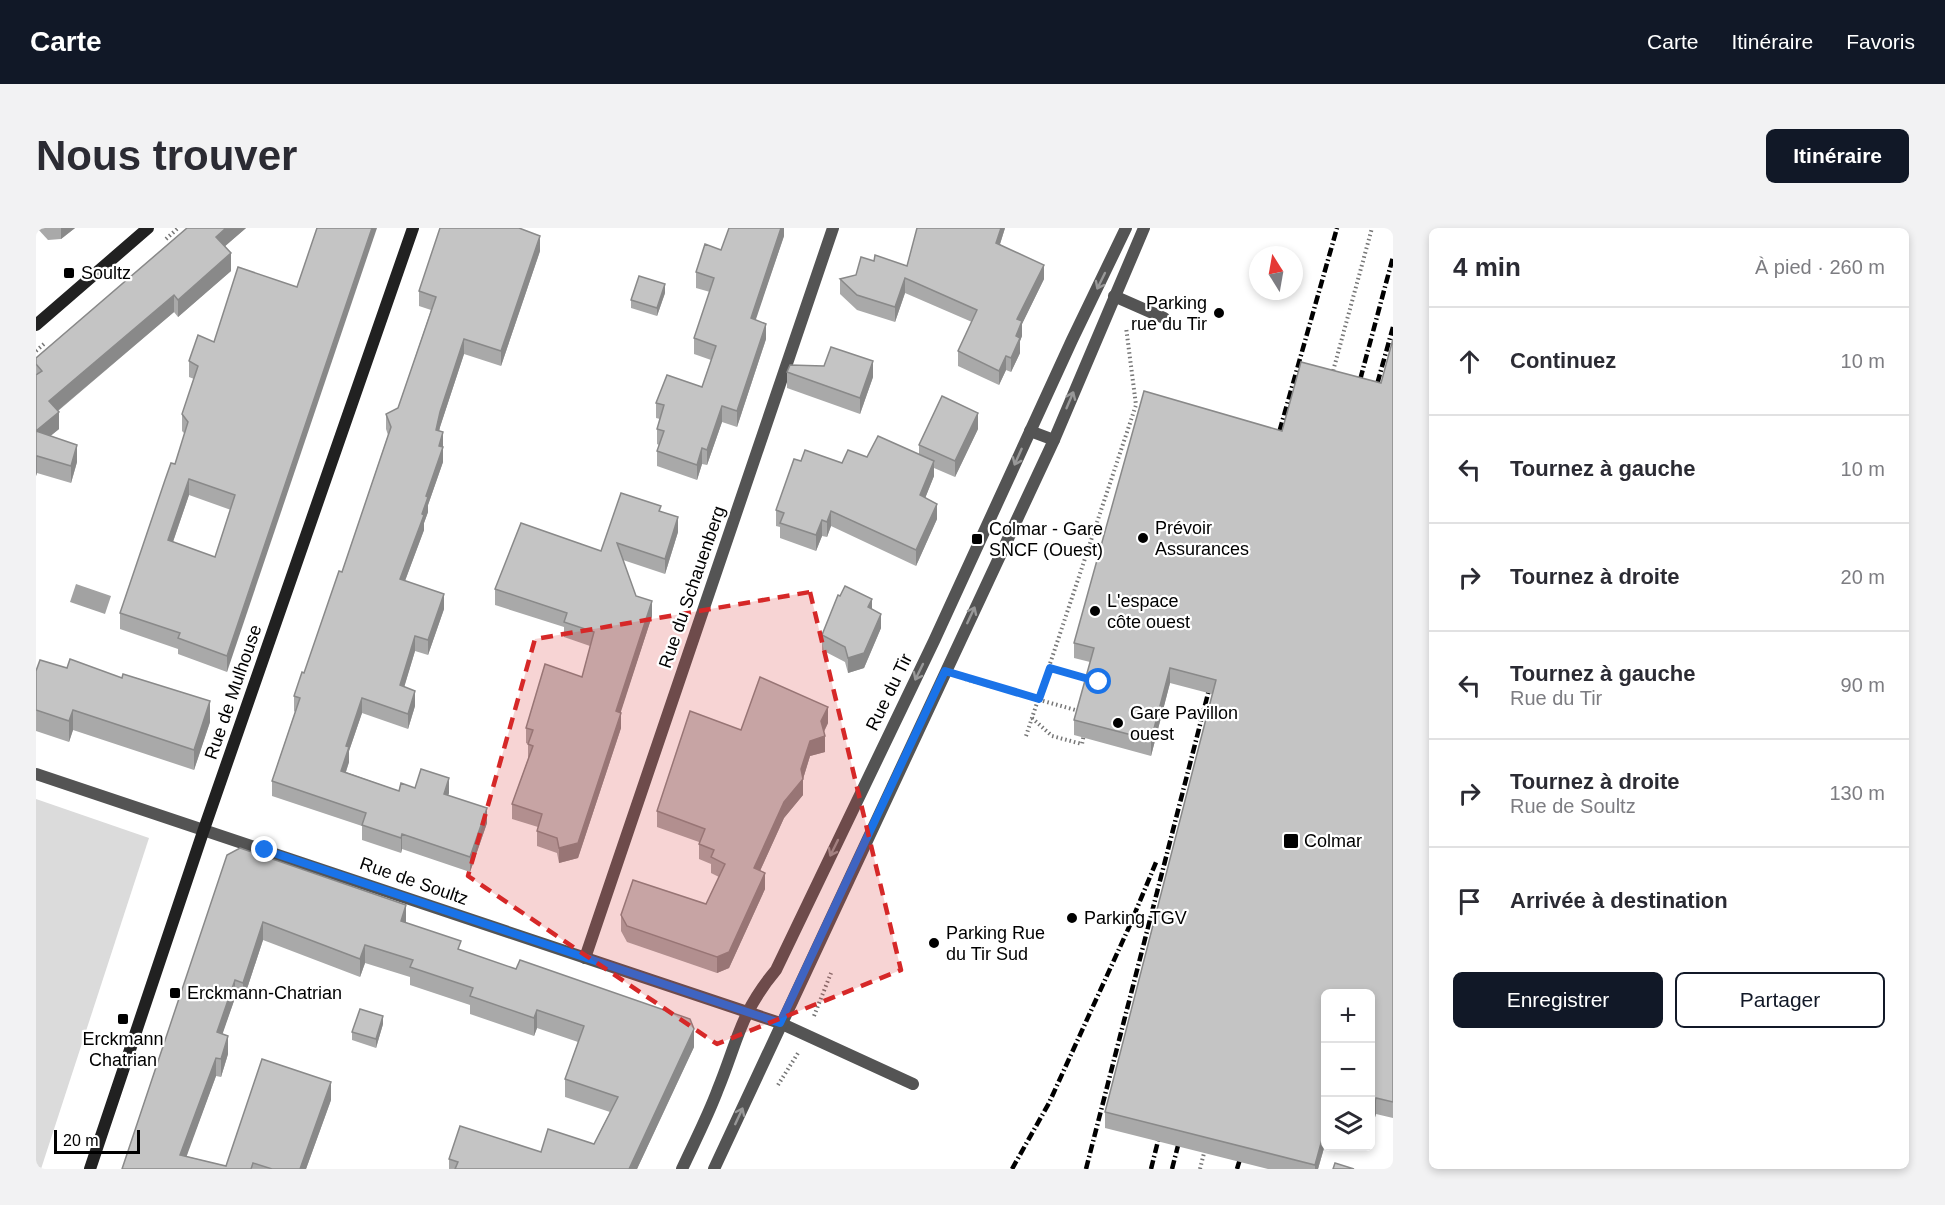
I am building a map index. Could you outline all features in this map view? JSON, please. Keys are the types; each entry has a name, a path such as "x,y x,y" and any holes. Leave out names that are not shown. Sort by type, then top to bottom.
{"street":[{"path":"36,326 148,228"},
{"name":"Rue de Mulhouse","path":"90,1169 204,829 414,228"},
{"name":"Rue du Schauenberg","path":"585,958 833,228"},
{"name":"Rue du Tir","path":"682,1169 718,1091 746,1012 776,970 934,641 1126,228"},
{"path":"714,1169 780,1023 1054,440 1144,228"},
{"path":"1114,296 1164,318"},
{"path":"1030,431 1054,440"},
{"name":"Rue du Tir","path":"934,641 954,651"},
{"name":"Rue de Soultz","path":"36,774 780,1023 913,1083"}],"path":[{"path":"1329,385 1372,228"},
{"path":"1026,736 1136,405"},
{"path":"1050,668 1099,682"},
{"path":"945,671 1090,713"},
{"path":"1032,718 1052,736 1083,744 1086,730"},
{"path":"1200,1169 1206,1145"}],"highlighted area":[{"path":"810,592 901,970 717,1044 468,876 535,639"}],"shaded area":[{"path":"76,584 111,596 105,614 70,602"},
{"path":"36,799 149,838 41,1169 36,1169"}],"building":[{"path":"187,228 226,228 216,237 231,253 178,300 174,295 49,401 59,412 36,431 36,375 42,371 36,364 36,358"},
{"path":"317,228 372,228 227,656 178,638 180,633 120,613 171,463 175,464 188,422 182,414 198,366 189,361 198,335 214,342 238,267 297,287","holes":["189,479 235,495 215,557 168,540"]},
{"path":"440,228 519,228 540,236 501,351 464,339 440,412 436,430 443,432 439,446 443,447 426,496 428,497 422,514 424,515 400,579 444,594 428,640 415,636 400,685 415,691 408,714 362,698 346,746 349,747 341,771 399,791 401,783 415,788 421,769 449,778 444,794 487,808 470,857 402,834 401,838 362,825 366,813 272,781 300,698 294,696 302,672 304,673 339,571 342,572 391,427 386,414 398,408 436,297 419,291"},
{"path":"729,228 781,228 751,318 766,324 737,411 722,406 707,450 702,448 697,465 657,451 664,431 657,429 664,405 656,403 667,375 702,387 716,346 694,338 714,278 696,272 705,244 721,250"},
{"path":"917,228 1001,228 996,243 1044,265 1017,319 1022,321 1016,336 1020,338 1011,358 1006,356 999,371 958,351 977,310 905,278 895,307 857,295 840,279 856,275 861,257 874,261 875,255 907,266"},
{"path":"639,276 665,284 657,308 631,300"},
{"path":"1393,339 1393,1102 1376,1098 1375,1101 1375,989 1321,989 1321,1143 1315,1165 1105,1112 1216,680 1170,668 1151,740 1074,720 1094,648 1074,643 1144,391 1282,431 1301,362 1381,383"},
{"path":"831,347 873,361 860,398 787,372 790,365 824,366"},
{"path":"942,396 978,413 955,461 919,445"},
{"path":"36,431 77,445 71,466 37,456 36,458"},
{"path":"878,436 934,461 920,495 937,504 916,550 831,511 827,522 822,520 816,535 780,523 784,513 776,510 794,459 801,461 805,450 842,463 848,450 867,457"},
{"path":"621,493 661,506 659,511 678,517 665,559 617,543 636,596 652,601 616,711 621,713 578,843 559,848 557,838 537,831 542,814 512,804 533,746 528,744 533,730 526,728 545,664 582,677 594,632 564,622 567,613 495,589 521,523 601,551"},
{"path":"845,586 872,599 868,607 881,614 864,653 848,658 845,647 822,635 838,595 840,596"},
{"path":"70,659 122,678 123,674 210,701 194,750 73,710 69,721 36,710 36,671 40,660 67,668"},
{"path":"760,677 828,707 821,721 825,736 810,741 801,769 803,779 784,802 754,868 765,873 729,952 717,957 627,926 621,915 633,880 706,904 725,864 711,857 714,850 699,844 705,829 657,811 690,711 741,730"},
{"path":"240,848 406,905 401,921 461,941 458,949 516,969 520,960 690,1019 694,1029 629,1169 455,1169 458,1162 449,1159 460,1126 541,1152 548,1129 594,1144 618,1097 565,1079 584,1026 537,1010 534,1018 470,996 473,988 410,967 413,960 365,945 360,959 263,922 243,983 235,980 217,1032 228,1036 221,1059 216,1058 180,1155 226,1166 262,1059 331,1082 300,1169 272,1169 253,1163 251,1169 122,1169 227,855"},
{"path":"360,1009 383,1016 376,1039 352,1032"},
{"path":"1335,1163 1354,1169 1333,1169"}],"railway":[{"path":"1275,447 1337,228"},
{"path":"1356,395 1393,257"},
{"path":"1373,399 1393,327"},
{"path":"1086,1169 1212,678"},
{"path":"1012,1169 1049,1103 1157,860"},
{"path":"1151,1169 1162,1125"},
{"path":"1172,1169 1182,1130"},
{"path":"1237,1169 1244,1146"}],"place":[{"name":"Soultz","path":"69,273"},
{"name":"Parking rue du Tir","path":"1219,313"},
{"name":"Prévoir Assurances","path":"1143,538"},
{"name":"Colmar - Gare SNCF (Ouest)","path":"977,539"},
{"name":"L'espace côte ouest","path":"1095,611"},
{"name":"Gare Pavillon ouest","path":"1118,723"},
{"name":"Colmar","path":"1291,841"},
{"name":"Parking TGV","path":"1072,918"},
{"name":"Parking Rue du Tir Sud","path":"934,943"},
{"name":"Erckmann-Chatrian","path":"175,993"},
{"name":"Erckmann Chatrian","path":"123,1019"}],"route":[{"path":"265,850 780,1023 945,671 968,680 1039,699 1050,668 1099,682"}]}
